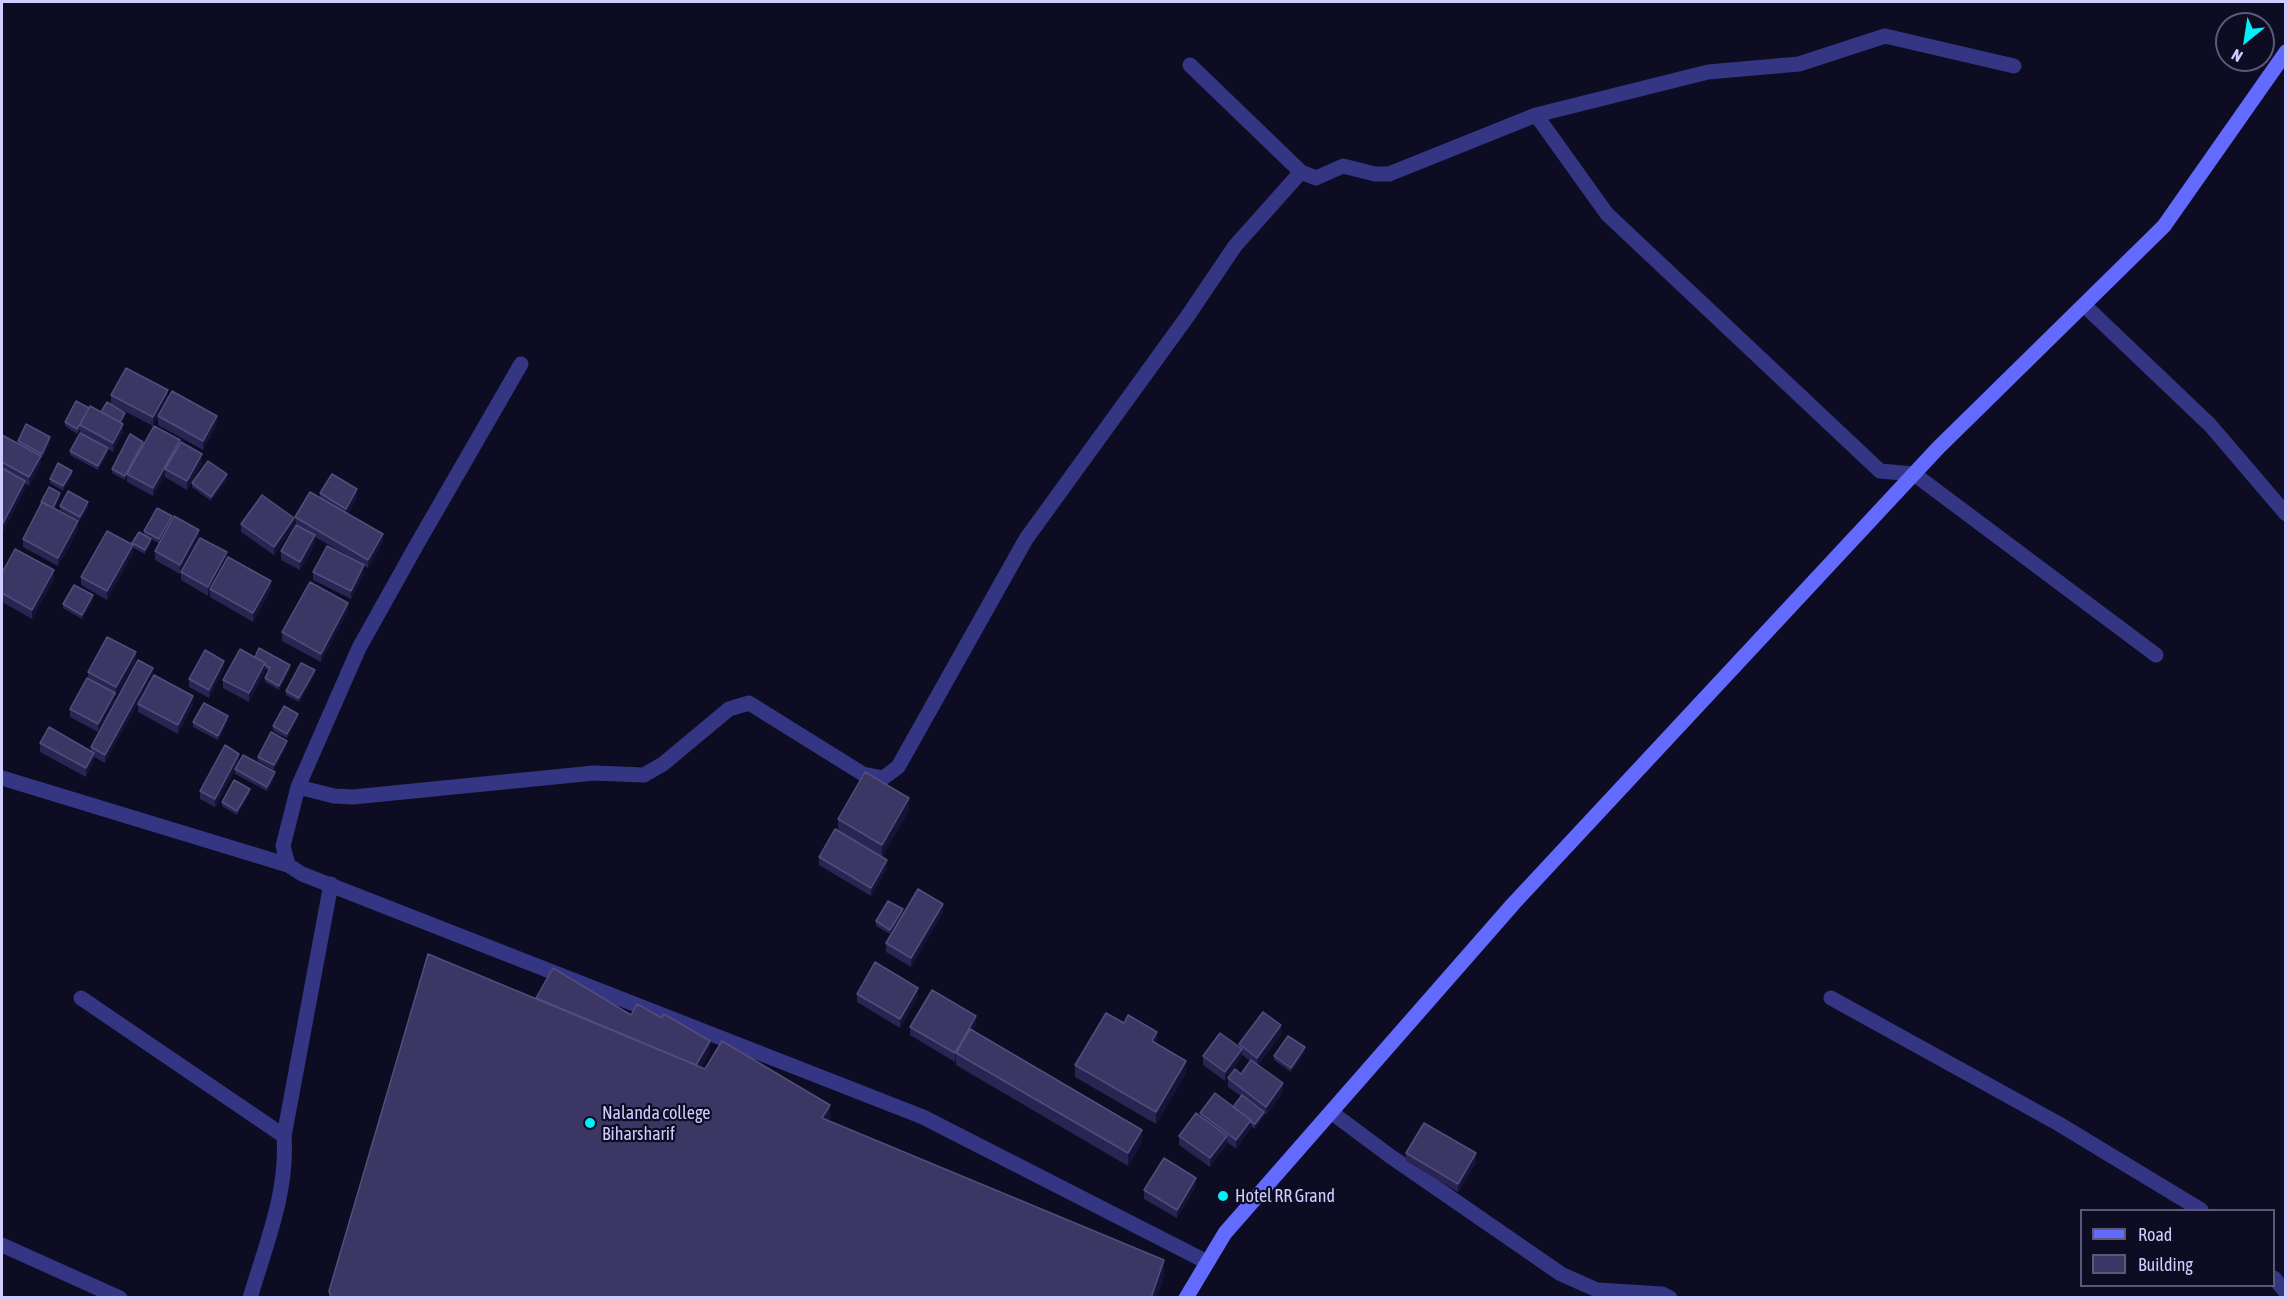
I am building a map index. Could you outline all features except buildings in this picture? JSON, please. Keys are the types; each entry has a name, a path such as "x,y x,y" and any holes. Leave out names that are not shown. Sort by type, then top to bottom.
{"main road":[{"path":"1186,1298 1225,1233 1514,903 1938,448 2164,226 2286,52"}],"street":[{"path":"1190,65 1301,172 1316,178 1343,166 1375,174 1389,174 1536,115 1708,72 1799,64 1885,36 2014,66"},
{"path":"1536,115 1607,214 1880,471 1914,474 2156,655"},
{"path":"298,787 334,796 353,797 594,773 644,775 663,764 729,709 748,703 863,774 884,778 898,767 1026,539 1187,317 1235,246 1301,172"},
{"path":"2084,305 2210,425 2286,514"},
{"path":"288,865 283,846 298,787 359,648 521,364"},
{"path":"2,778 288,865 302,874 923,1117 1207,1262"},
{"path":"250,1298 282,1190 285,1160 284,1136 331,884"},
{"path":"81,998 284,1136"},
{"path":"1831,998 2059,1124 2200,1209"},
{"path":"1331,1112 1390,1156 1561,1274 1597,1290 1662,1294 1670,1298"},
{"path":"2,1245 120,1298"},
{"path":"2275,1279 2286,1292"}],"place":[{"name":"Nalanda college Biharsharif","path":"590,1123"},
{"name":"Hotel RR Grand","path":"1223,1196"}]}
